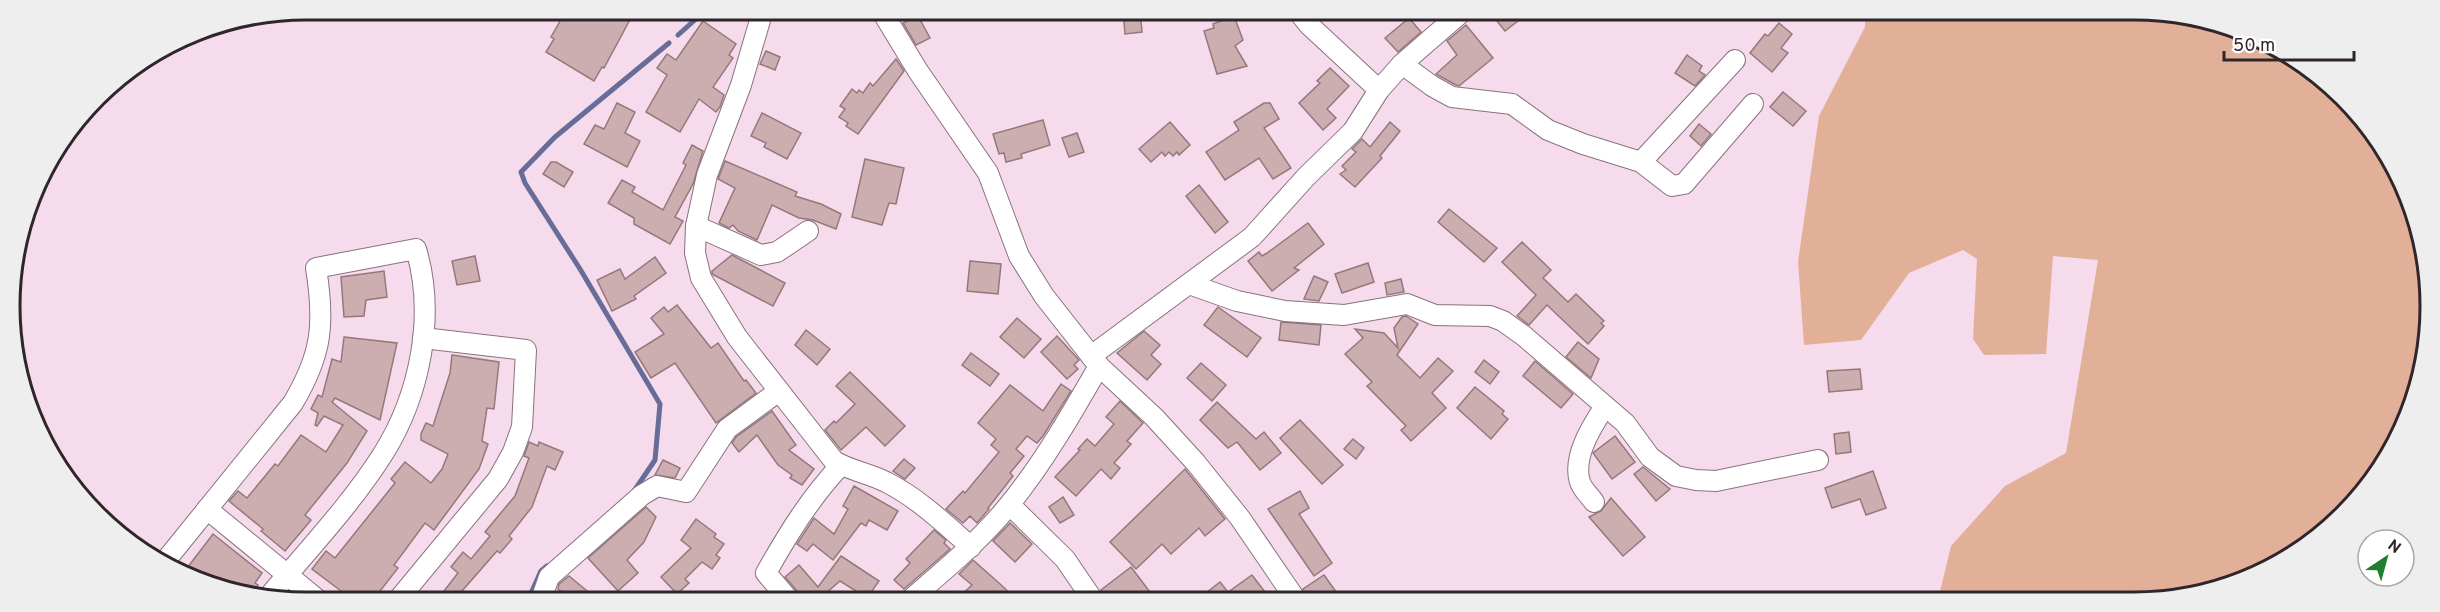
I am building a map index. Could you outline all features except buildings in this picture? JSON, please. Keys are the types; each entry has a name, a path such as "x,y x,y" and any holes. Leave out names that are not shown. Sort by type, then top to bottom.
{"street":[{"path":"760,20 741,85 707,175 696,226 695,253 701,278 737,337 834,461 886,482 930,510 971,547"},
{"path":"887,20 918,71 988,173 1019,256 1044,296 1095,361 1154,417 1196,463 1240,518 1291,592"},
{"path":"1305,20 1379,90"},
{"path":"919,592 971,547 1010,504 1068,419 1095,361 1188,284 1252,237 1306,177 1353,131 1379,90 1402,64 1453,20"},
{"path":"1641,162 1735,60"},
{"path":"1402,64 1432,86 1452,97 1512,104 1548,130 1582,144 1641,162 1672,186 1684,184 1754,104"},
{"path":"696,226 761,255 777,252 808,231"},
{"path":"168,557 293,403 309,375 318,347 321,320 321,296 316,268 416,249 424,282 423,338 409,399 383,453 364,481 274,591"},
{"path":"1188,284 1237,301 1285,310 1344,315 1407,304 1435,315 1490,316 1503,321 1524,336 1625,423 1650,458 1676,476 1716,481 1818,460"},
{"path":"405,592 498,479 513,452 522,427 526,350 423,338"},
{"path":"544,592 549,577 642,495 657,486 686,492 727,429 779,391"},
{"path":"1594,502 1580,483 1579,463 1592,425 1605,406"},
{"path":"782,592 766,573 792,526 821,486 841,465"},
{"path":"1010,504 1065,559 1088,592"},
{"path":"207,509 308,592"}],"shaded area":[{"path":"1865,20 2153,20 2190,25 2244,41 2261,49 2293,68 2337,103 2372,147 2399,196 2415,250 2420,287 2420,325 2411,380 2399,416 2372,465 2337,509 2293,544 2261,563 2244,571 2190,587 2153,592 1940,592 1951,546 2005,486 2066,453 2098,260 2053,256 2046,354 1984,355 1973,339 1977,259 1963,250 1909,273 1861,340 1804,345 1798,262 1819,116 1865,27"}],"waterway":[{"path":"678,35 695,20"},
{"path":"634,491 655,460 660,404 580,269 525,183 521,172 555,137 669,43"},
{"path":"532,592 541,571 547,566"}]}
